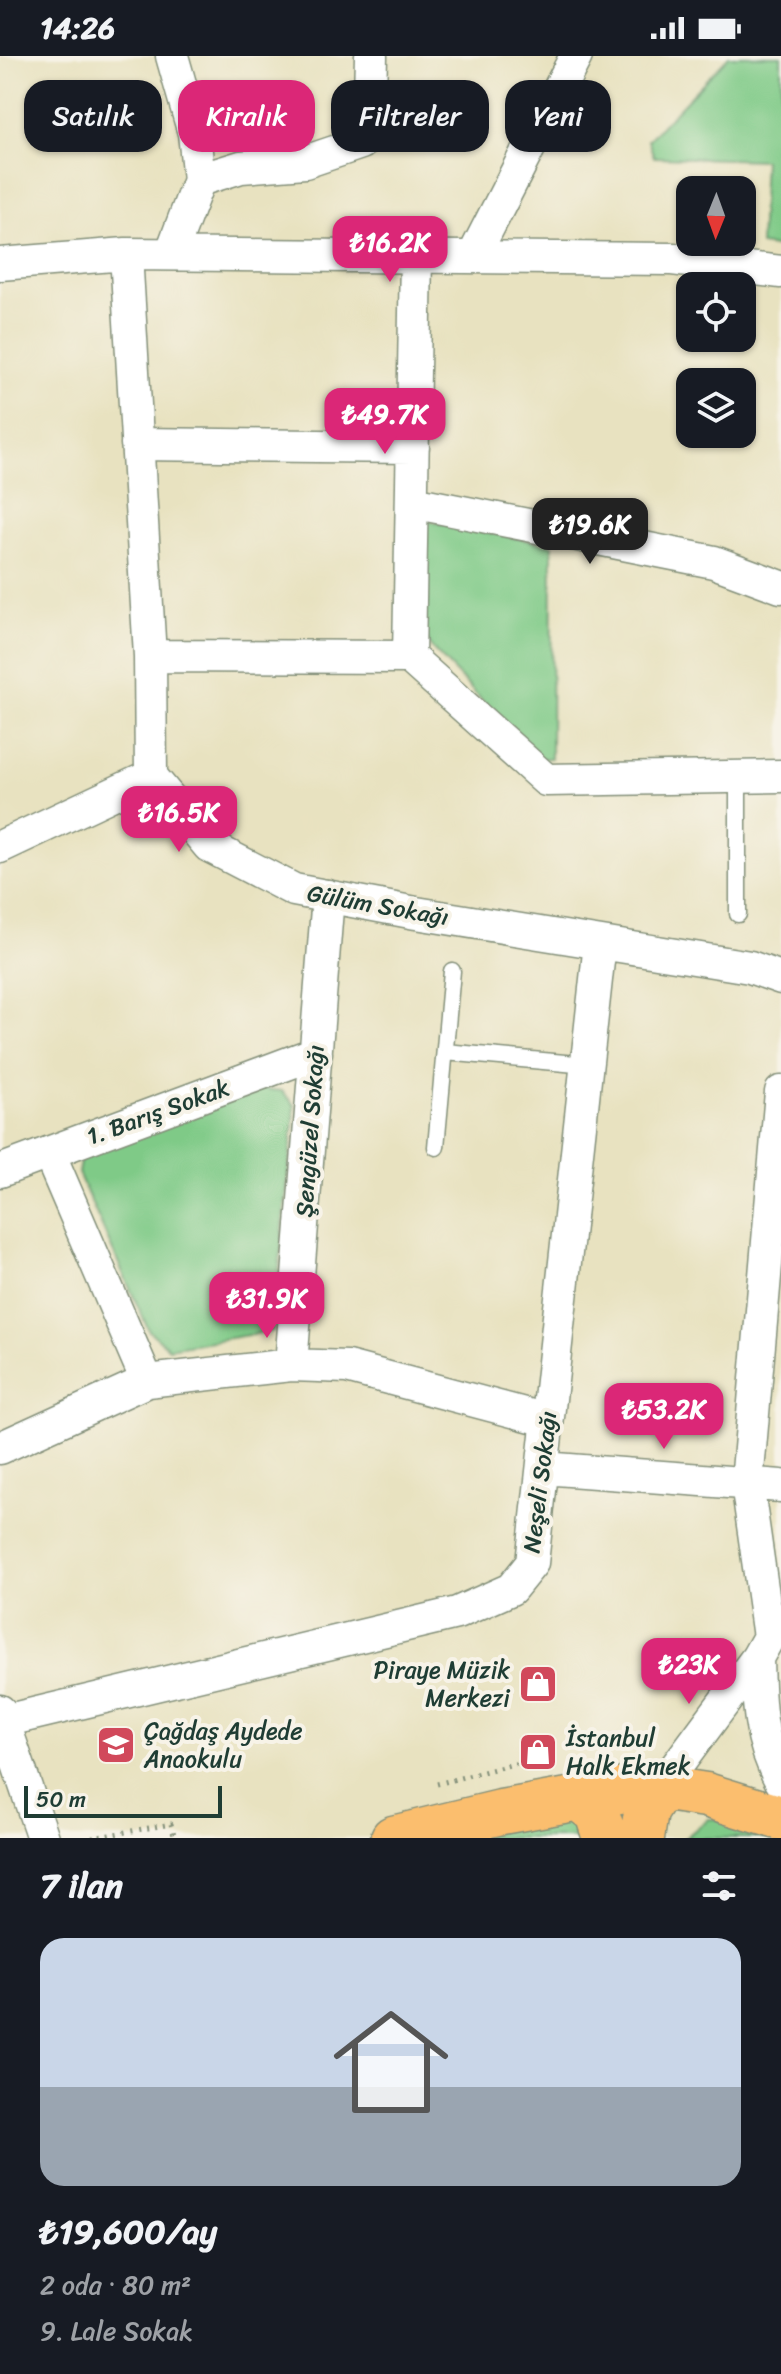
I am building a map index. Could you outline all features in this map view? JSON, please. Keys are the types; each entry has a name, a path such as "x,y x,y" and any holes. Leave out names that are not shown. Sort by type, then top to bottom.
{"main road":[{"path":"642,1838 646,1812 662,1786"},
{"path":"393,1838 577,1797 662,1786 706,1795 781,1818"},
{"path":"577,1797 597,1813 605,1838"}],"street":[{"path":"171,254 199,180 194,133 172,56"},
{"path":"199,180 241,167 305,162 361,143 370,95 371,56"},
{"path":"473,257 576,56"},
{"path":"0,264 126,254 416,256 672,259 781,272"},
{"path":"0,847 151,776 150,656 126,254"},
{"path":"409,657 416,256"},
{"path":"137,444 413,447"},
{"path":"412,502 714,562 781,587"},
{"path":"150,656 409,657 546,780 781,776"},
{"name":"Gülüm Sokağı","path":"151,776 209,846 294,890 750,967 781,978"},
{"name":"Şengüzel Sokağı","path":"291,1365 328,896"},
{"name":"Neşeli Sokağı","path":"2,1716 457,1613 511,1589 532,1563 600,943"},
{"name":"1. Barış Sokak","path":"0,1171 316,1053"},
{"path":"781,1092 747,1483 769,1637 758,1702 764,1745 781,1781"},
{"path":"49,1153 147,1381"},
{"path":"0,1448 147,1381 291,1365 347,1367 547,1420"},
{"path":"543,1468 781,1486"},
{"path":"662,1786 769,1637"},
{"path":"2,1716 43,1838"}],"lane":[{"path":"738,777 738,914"},
{"path":"436,1147 452,971"},
{"path":"445,1052 587,1065"}],"path":[{"path":"437,1784 529,1760"},
{"path":"92,1838 171,1824 175,1838"}],"green space":[{"path":"729,56 781,56 781,248 760,245 764,160 654,157 648,140"},
{"path":"423,520 552,545 551,758 538,759 430,646 420,620"},
{"path":"255,1088 282,1091 295,1105 273,1331 169,1348 149,1331 78,1173 81,1156"},
{"path":"576,1816 587,1838 465,1838"},
{"path":"708,1819 721,1819 777,1838 685,1838"}],"place":[{"name":"Piraye Müzik Merkezi","path":"538,1684"},
{"name":"Çağdaş Aydede Anaokulu","path":"116,1745"},
{"name":"İstanbul Halk Ekmek","path":"538,1752"}]}
